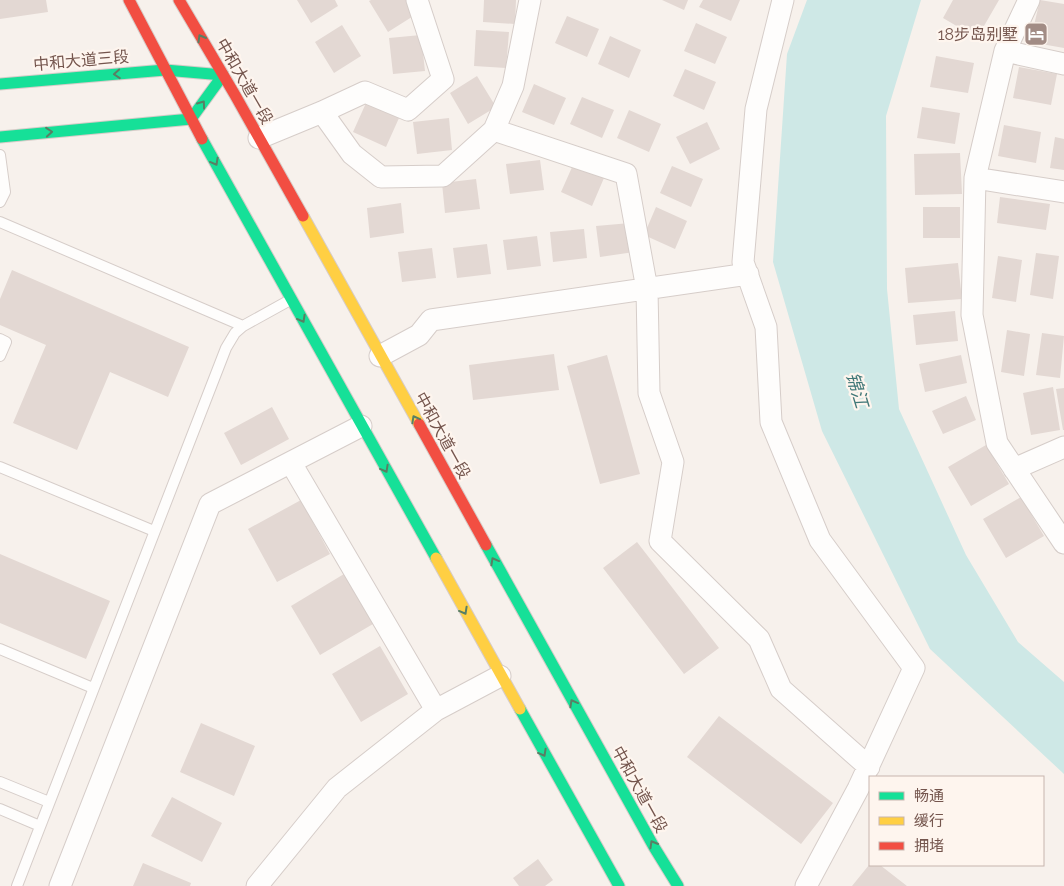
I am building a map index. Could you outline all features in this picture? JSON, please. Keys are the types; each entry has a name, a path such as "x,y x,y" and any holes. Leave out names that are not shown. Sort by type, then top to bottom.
{"main road":[{"path":"129,0 191,120 619,886"},
{"name":"中和大道一段","path":"179,0 259,138 654,847 678,886"},
{"name":"中和大道三段","path":"0,84 165,70 223,75"},
{"path":"0,137 191,120 223,75"}],"street":[{"path":"259,138 365,92 408,110 443,79 417,0"},
{"path":"322,112 352,154 382,176 443,176 494,130 513,86 530,0"},
{"path":"783,0 756,109 743,262 766,327 770,422 820,540 914,668 869,766 806,886"},
{"path":"1029,0 1005,51 975,178 972,315 997,442 1064,543"},
{"path":"1005,51 1064,64"},
{"path":"494,130 626,174 647,289 648,393 673,462 660,541 759,639 781,689 869,766"},
{"path":"975,178 1064,192"},
{"path":"380,356 419,335 431,320 748,274"},
{"path":"60,886 210,504 362,426"},
{"path":"1014,469 1064,447"},
{"path":"291,463 436,710"},
{"path":"258,886 337,788 436,710 500,676"}],"lane":[{"path":"0,155 5,192 0,202"},
{"path":"0,222 243,326"},
{"path":"17,886 226,348 235,333 243,326 291,299"},
{"path":"0,339 6,342 0,356"},
{"path":"0,468 154,531"},
{"path":"0,649 93,688"},
{"path":"0,782 49,802"},
{"path":"0,809 40,826"}],"water":[{"name":"锦江","path":"807,0 921,0 886,116 887,289 899,409 966,555 1018,642 1064,682 1064,774 930,649 822,431 773,262 787,54"}],"building":[{"path":"0,0 46,0 48,12 0,19"},
{"path":"297,0 335,0 338,6 311,23"},
{"path":"406,0 415,15 388,32 369,1"},
{"path":"484,0 516,0 515,24 483,22"},
{"path":"662,0 688,0 684,10"},
{"path":"703,0 740,0 731,21 699,7"},
{"path":"953,0 999,0 977,38 943,18"},
{"path":"1040,0 1064,4 1064,48 1030,42"},
{"path":"567,16 599,29 587,57 555,43"},
{"path":"696,23 727,37 715,64 684,51"},
{"path":"342,25 361,56 334,73 315,42"},
{"path":"476,30 509,32 506,68 474,66"},
{"path":"421,35 425,71 393,74 389,38"},
{"path":"610,36 641,50 629,78 598,64"},
{"path":"936,56 974,63 968,93 930,87"},
{"path":"1019,67 1057,74 1051,105 1013,98"},
{"path":"685,69 716,82 704,110 673,96"},
{"path":"477,76 496,107 468,124 450,93"},
{"path":"534,84 566,98 554,125 522,112"},
{"path":"582,97 614,110 602,138 570,124"},
{"path":"366,103 399,118 386,147 353,132"},
{"path":"922,107 960,113 955,144 917,138"},
{"path":"629,110 661,124 649,152 617,138"},
{"path":"449,118 452,150 417,154 413,122"},
{"path":"707,122 720,149 690,164 676,137"},
{"path":"1004,125 1041,132 1036,163 998,156"},
{"path":"1055,137 1064,139 1064,170 1050,168"},
{"path":"960,153 962,194 915,195 914,154"},
{"path":"540,160 544,190 510,194 506,164"},
{"path":"573,165 604,178 592,206 561,192"},
{"path":"672,166 703,179 691,207 660,193"},
{"path":"476,179 480,209 445,213 442,183"},
{"path":"1000,197 1050,204 1046,230 997,223"},
{"path":"401,203 404,233 370,238 367,208"},
{"path":"656,207 687,221 675,249 644,235"},
{"path":"923,207 960,207 960,238 923,238"},
{"path":"630,223 634,252 600,257 596,226"},
{"path":"584,229 587,258 553,262 550,232"},
{"path":"537,236 541,266 507,270 503,240"},
{"path":"487,244 491,274 457,278 453,248"},
{"path":"432,248 436,278 402,282 398,252"},
{"path":"1036,253 1059,256 1053,299 1030,295"},
{"path":"998,256 1022,260 1016,302 992,298"},
{"path":"958,263 962,299 908,303 905,268"},
{"path":"12,270 189,347 168,397 110,372 77,450 13,423 46,345 0,325 0,299"},
{"path":"955,311 958,341 916,345 913,315"},
{"path":"1007,330 1030,334 1024,376 1001,372"},
{"path":"1042,333 1064,336 1060,378 1036,375"},
{"path":"554,354 559,390 473,400 469,365"},
{"path":"607,355 640,474 600,484 567,366"},
{"path":"961,355 967,383 925,392 919,364"},
{"path":"1053,387 1060,430 1031,435 1023,393"},
{"path":"1064,388 1064,430 1063,430 1056,389"},
{"path":"966,396 976,420 943,434 932,411"},
{"path":"272,407 289,439 241,465 224,433"},
{"path":"986,445 1009,484 971,506 948,467"},
{"path":"1021,497 1044,536 1006,558 983,519"},
{"path":"301,500 330,554 277,582 248,529"},
{"path":"637,542 719,648 684,674 603,568"},
{"path":"0,554 110,601 86,659 0,623"},
{"path":"344,574 373,624 320,655 291,606"},
{"path":"380,646 408,694 361,722 332,674"},
{"path":"719,716 833,803 801,844 687,757"},
{"path":"201,723 255,746 234,796 180,772"},
{"path":"172,797 222,823 202,862 151,836"},
{"path":"538,859 553,880 545,886 519,886 513,878"},
{"path":"143,863 191,883 190,886 133,886"},
{"path":"869,865 881,866 907,886 852,886"}],"traffic: fast":[{"path":"0,84 165,70 223,75"},
{"path":"0,137 191,119 223,75"},
{"path":"202,139 436,558"},
{"path":"486,545 654,847 678,886"},
{"path":"520,709 619,886"}],"traffic: slow":[{"path":"303,216 419,424"},
{"path":"436,558 520,709"}],"traffic: jam":[{"path":"129,0 202,139"},
{"path":"179,0 303,216"},
{"path":"419,424 486,545"}],"place":[{"name":"18步岛别墅","path":"1036,34"}]}
